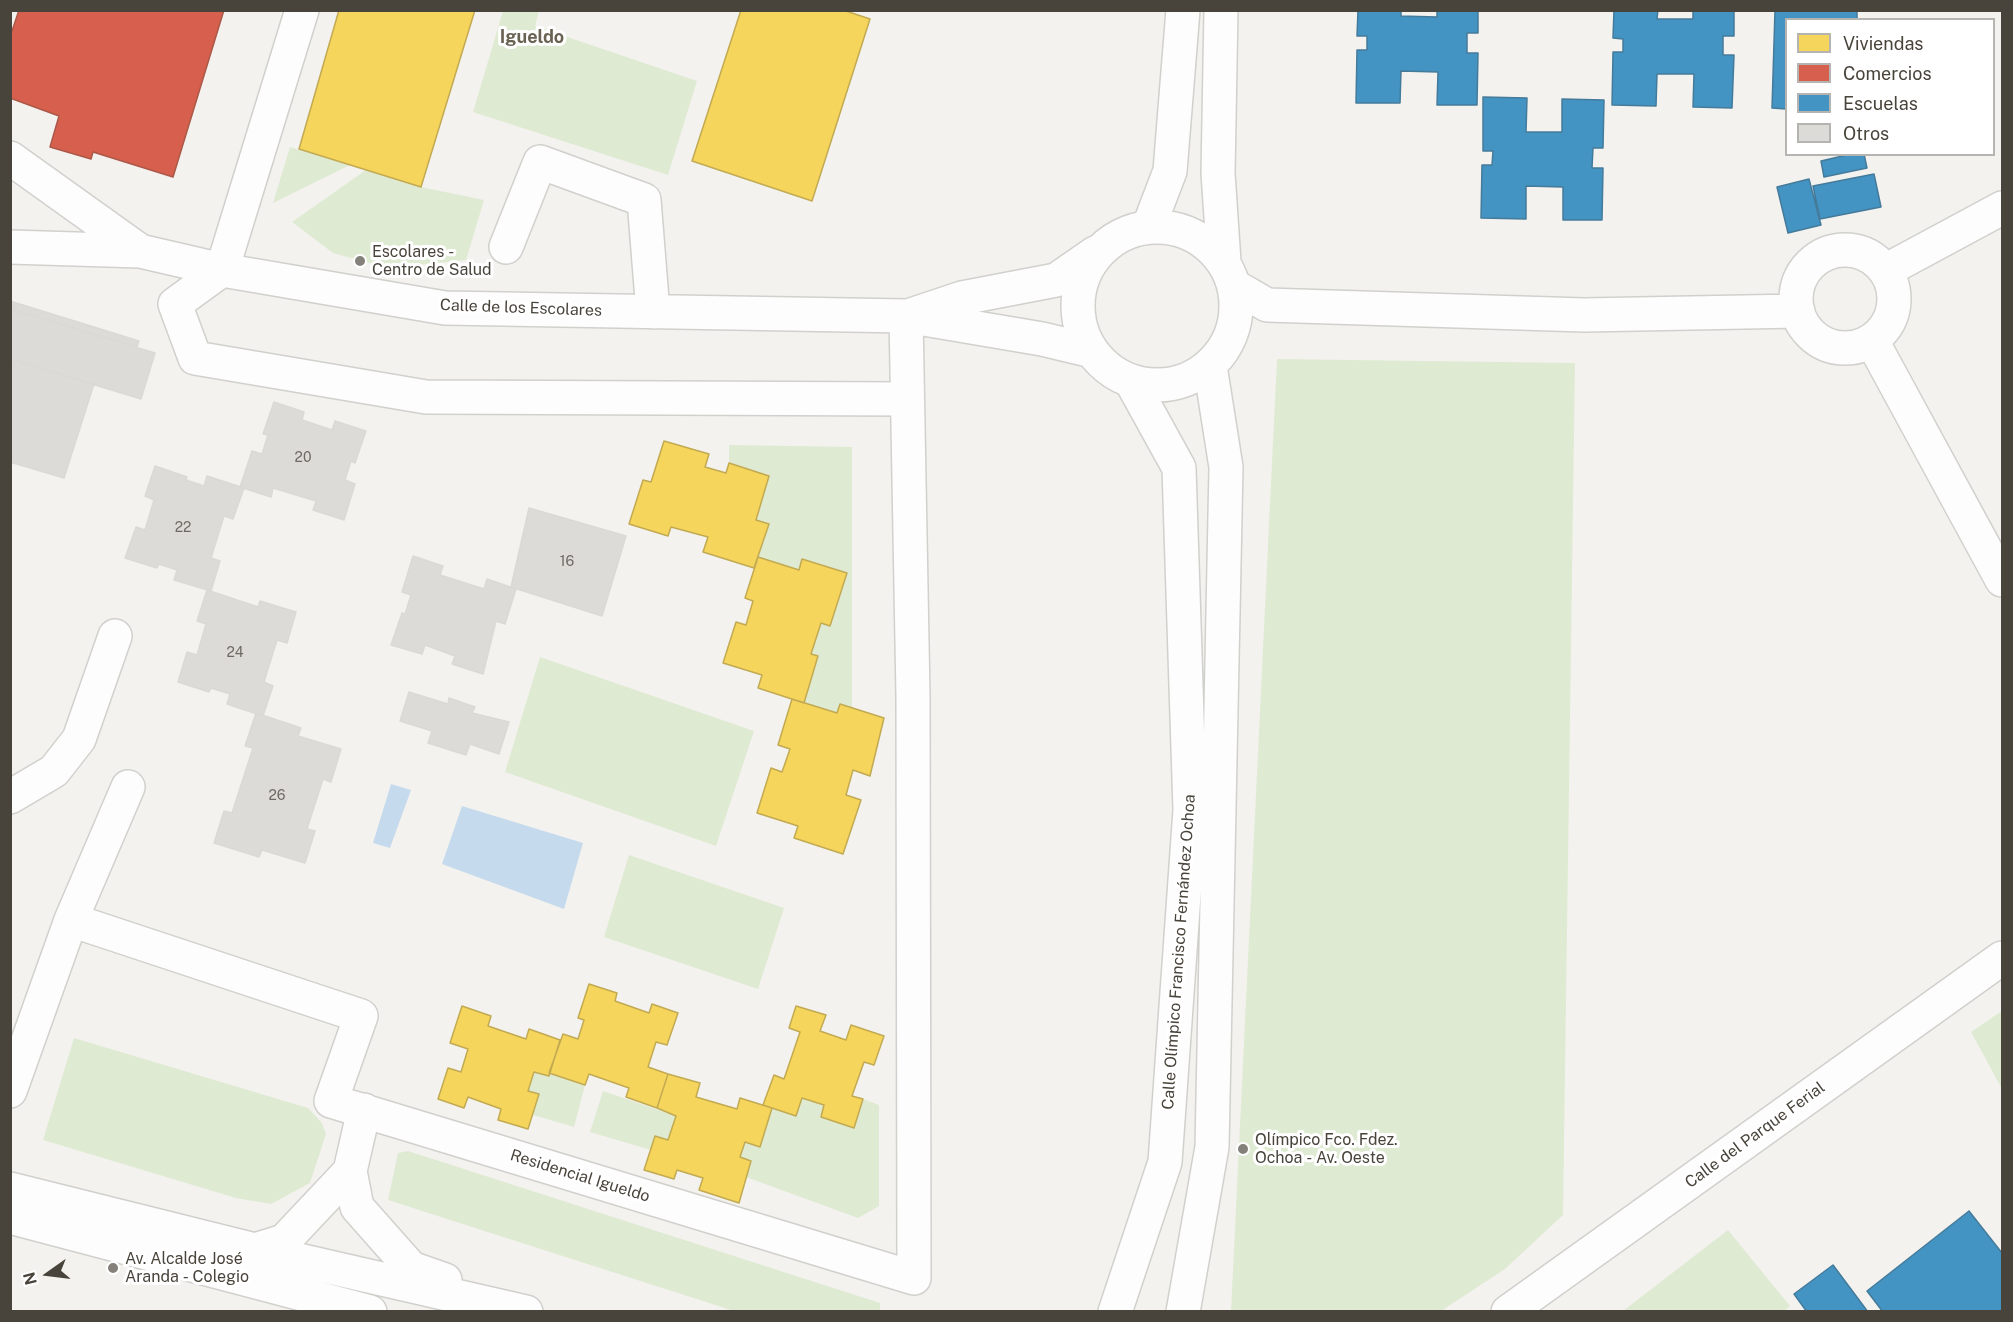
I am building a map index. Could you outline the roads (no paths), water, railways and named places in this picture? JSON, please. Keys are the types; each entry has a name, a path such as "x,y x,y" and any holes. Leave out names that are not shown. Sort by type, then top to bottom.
{"street":[{"path":"302,10 222,270 175,304 195,358 426,397 907,399 906,316"},
{"path":"1149,226 1170,171 1183,10"},
{"path":"1221,10 1218,173 1230,275 1237,316 1228,344 1210,366 1192,377 1173,384 1152,385 1131,381 1109,369 1092,351 1082,332 1078,310 1079,289 1087,268 1100,250 1122,234 1149,226 1179,228 1206,242 1230,275 1267,305 1584,315 1797,311"},
{"name":"Calle de los Escolares","path":"10,158 140,251"},
{"path":"506,247 540,162 644,200 653,312"},
{"path":"1885,271 2002,208"},
{"name":"Calle de los Escolares","path":"10,248 140,251 222,270 445,308 906,316 1042,339 1092,351"},
{"name":"Calle de los Escolares","path":"906,316 962,298 1056,280 1100,250"},
{"path":"1842,250 1858,252 1873,259 1885,271 1892,285 1894,302 1892,315 1884,330 1872,341 1856,348 1834,348 1806,330 1797,311 1796,294 1801,278 1811,263 1826,254 1842,250"},
{"path":"1872,341 2002,580"},
{"name":"Calle Olímpico Francisco Fernández Ochoa","path":"1183,1311 1212,1147 1226,467 1210,366"},
{"name":"Calle Olímpico Francisco Fernández Ochoa","path":"1115,1311 1165,1162 1190,810 1179,468 1131,381"},
{"name":"Residencial Igueldo","path":"71,920 361,1016 331,1101 914,1278 913,697 907,399"},
{"path":"10,797 54,771 79,739 115,636"},
{"path":"10,1091 71,920 128,787"},
{"name":"Calle del Parque Ferial","path":"1508,1311 2002,958"},
{"path":"364,1110 350,1171 357,1207 411,1268 528,1311"},
{"path":"255,1250 284,1241 350,1171"},
{"path":"10,1189 255,1250 528,1311"},
{"path":"10,1217 311,1303 370,1311"}],"water":[{"path":"391,784 411,790 390,848 373,843"},
{"path":"462,806 583,843 564,909 442,864"}],"place":[{"name":"Escolares - Centro de Salud","path":"360,261"},
{"name":"Olímpico Fco. Fdez. Ochoa - Av. Oeste","path":"1243,1149"},
{"name":"Av. Alcalde José Aranda - Colegio","path":"113,1268"}],"district":[{"name":"Igueldo","path":"532,37"}]}
